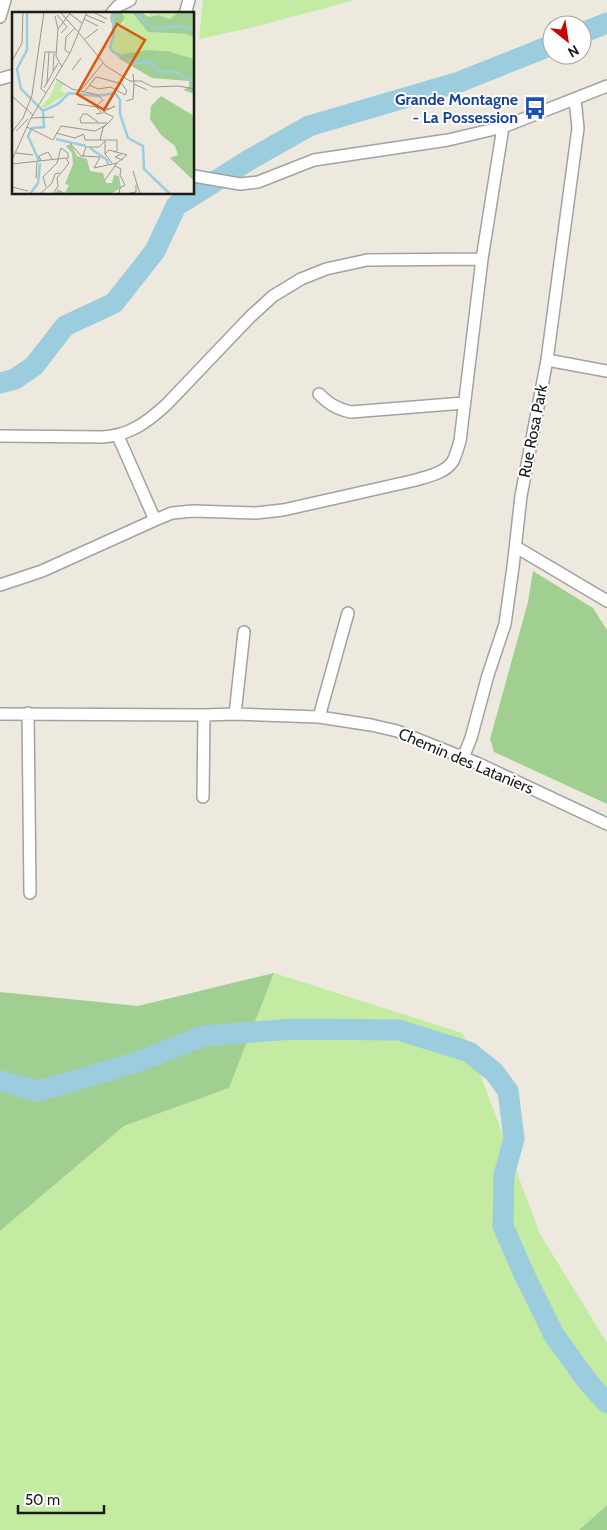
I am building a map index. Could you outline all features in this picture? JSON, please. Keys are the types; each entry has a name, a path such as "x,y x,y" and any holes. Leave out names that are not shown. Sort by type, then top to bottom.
{"street":[{"path":"0,17 4,0"},
{"path":"113,12 118,6 130,0"},
{"path":"195,176 240,184 258,182 314,160 448,140 503,127 607,86"},
{"name":"Rue Rosa Park","path":"463,758 471,738 488,675 505,624 521,496 547,360 578,128 575,99"},
{"path":"0,585 42,571 172,513 283,510 416,480 445,469 453,461 460,441 482,259 503,127"},
{"path":"0,436 103,437 118,436 132,429 152,417 166,405 250,317 273,296 301,279 326,269 367,260 482,259"},
{"path":"547,360 607,370"},
{"path":"319,394 338,409 351,412 464,404"},
{"path":"118,436 155,520"},
{"path":"516,547 607,601"},
{"path":"319,718 348,613"},
{"path":"235,714 244,632"},
{"path":"28,713 30,893"},
{"name":"Chemin des Lataniers","path":"0,714 235,714 319,718 372,725 397,731 463,758 607,824"},
{"path":"203,797 204,715"}],"green space":[{"path":"203,0 355,0 250,28 199,39"},
{"path":"533,571 593,608 607,630 607,804 494,752 490,739 528,602"},
{"path":"274,973 462,1033 474,1058 540,1234 607,1343 607,1505 579,1530 0,1530 0,1231 124,1126 229,1088"},
{"path":"274,973 229,1088 124,1126 0,1231 0,992 138,1006"},
{"path":"607,1505 607,1530 579,1530"}],"waterway":[{"path":"592,29 607,23"},
{"path":"195,194 249,160 309,126 459,82 542,49"},
{"path":"0,383 15,379 34,366 65,326 114,303 155,251 176,206 193,195"},
{"path":"0,1081 38,1091 135,1063 203,1036 293,1029 399,1030 469,1052 494,1072 508,1091 514,1139 504,1175 503,1226 554,1335 588,1382 607,1403"}],"place":[{"name":"Grande Montagne - La Possession","path":"535,108"}]}
